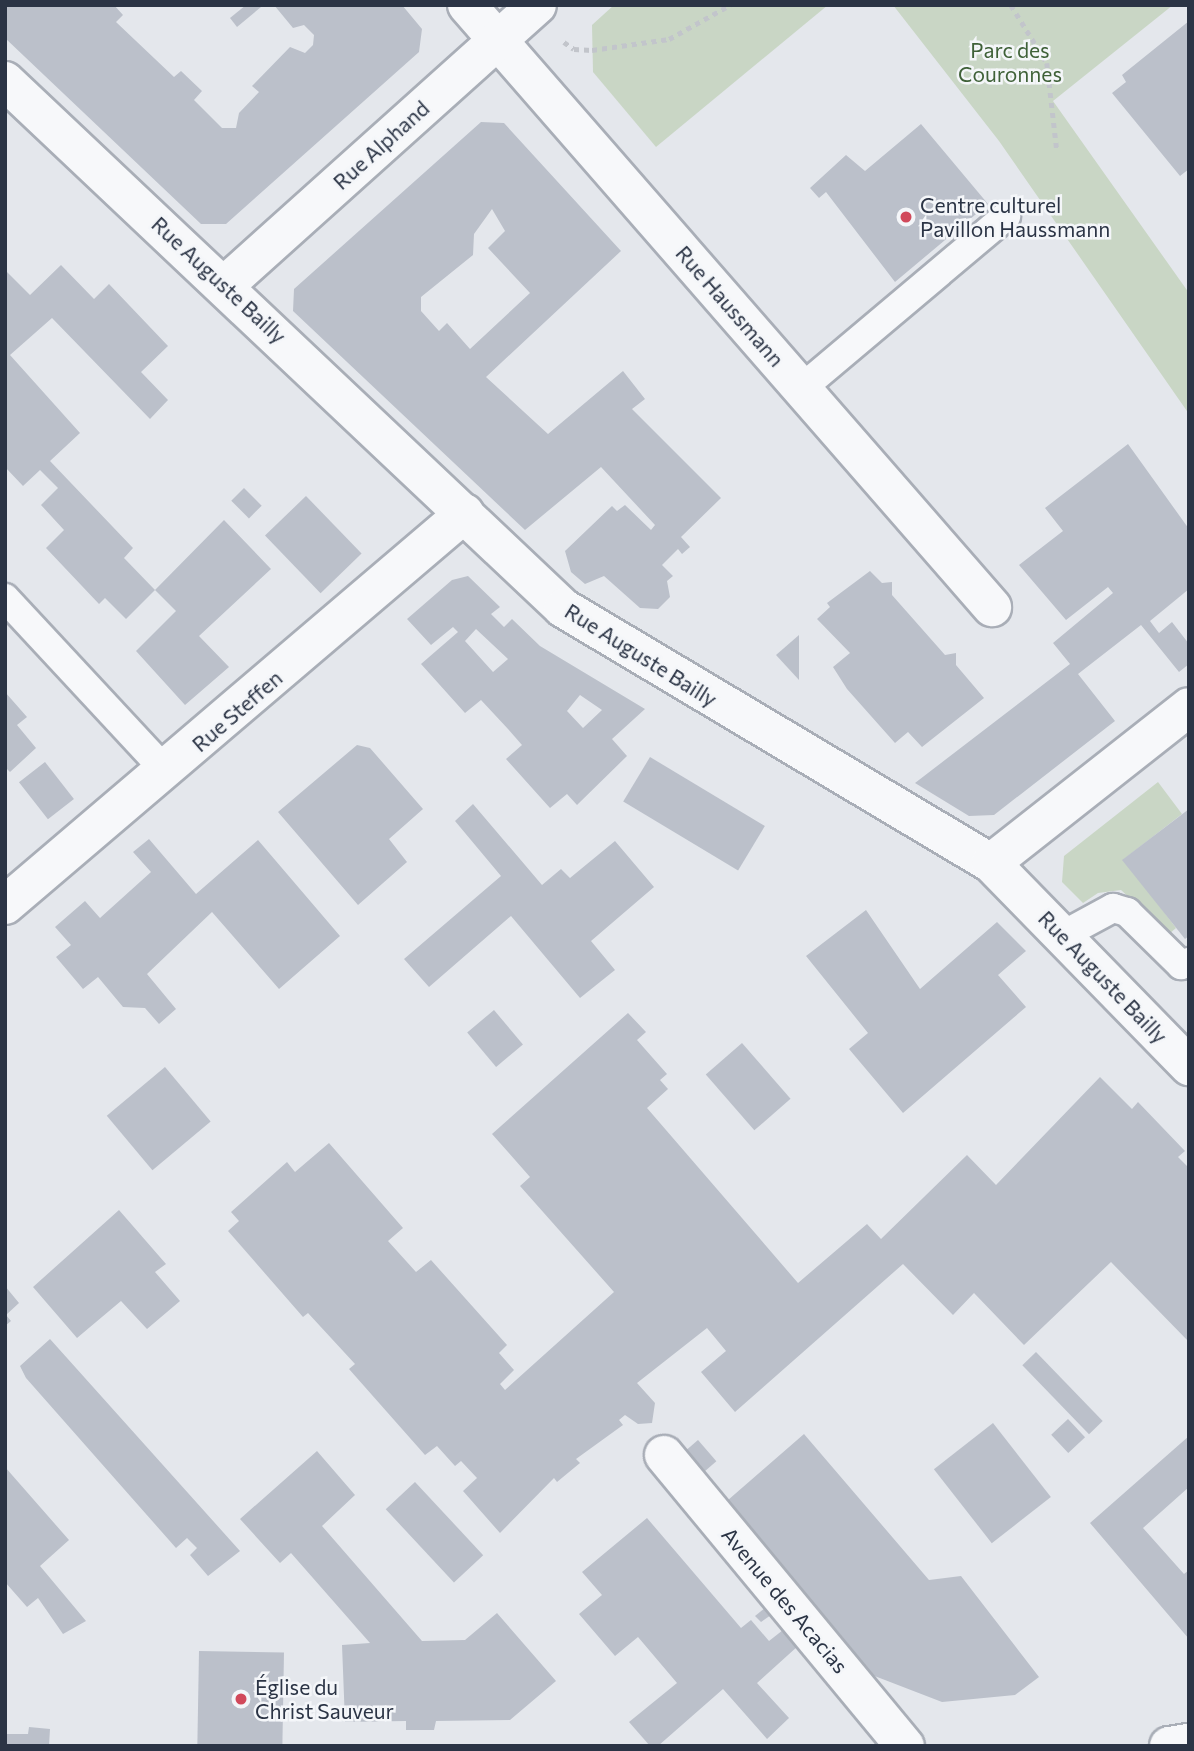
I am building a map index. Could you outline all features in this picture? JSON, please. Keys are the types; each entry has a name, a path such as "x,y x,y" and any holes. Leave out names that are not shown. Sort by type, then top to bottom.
{"street":[{"name":"Rue Haussmann","path":"467,5 992,607"},
{"name":"Rue Alphand","path":"225,285 498,40 545,19"},
{"name":"Rue Auguste Bailly","path":"5,81 225,285 563,608 991,863 1189,1066"},
{"name":"Rue Steffen","path":"5,905 166,771 465,513"},
{"path":"991,863 1189,707"},
{"name":"Avenue des Acacias","path":"664,1455 905,1746"},
{"path":"1169,1746 1189,1743"}],"lane":[{"path":"802,388 1006,216"},
{"path":"5,598 166,771"},
{"path":"1063,935 1113,908 1127,912 1181,965 1189,962"}],"path":[{"path":"545,19 574,49 592,50 669,39 730,5"},
{"path":"1011,5 1047,63 1057,151"}],"green space":[{"path":"614,5 828,5 656,147 593,72 592,25"},
{"name":"Parc des Couronnes","path":"893,5 1173,5 1053,101 1189,293 1189,414 999,141"},
{"path":"1158,782 1182,814 1124,859 1176,928 1169,934 1121,890 1098,893 1083,903 1062,882 1064,856"}],"building":[{"path":"5,5 114,5 123,15 116,22 174,77 181,71 202,91 194,100 222,128 236,128 239,113 259,92 252,86 290,47 305,53 313,45 314,35 304,25 293,28 274,5 402,5 422,29 419,52 226,224 201,224 5,38"},
{"path":"246,5 261,7 237,27 230,18"},
{"path":"1189,21 1189,169 1180,176 1112,93 1126,82 1122,75"},
{"path":"481,122 504,123 621,251 486,377 548,434 623,371 645,399 632,409 721,498 681,537 690,547 682,554 678,549 662,565 673,576 667,581 670,597 658,609 640,608 604,576 585,584 571,572 565,551 612,506 617,511 625,505 651,530 655,525 601,467 525,530 293,311 294,289","holes":["492,209 505,231 488,248 530,293 470,349 447,323 439,331 421,311 421,297 473,255 474,234"]},
{"path":"921,124 988,204 895,282 826,192 819,198 810,188 846,155 865,171"},
{"path":"61,265 94,299 109,284 168,346 141,372 168,400 150,419 52,318 10,355 80,433 50,461 133,548 124,558 155,590 126,619 105,598 99,604 46,548 64,530 41,505 58,488 40,470 23,486 5,467 5,270 30,295"},
{"path":"1128,444 1189,529 1189,589 1150,621 1159,633 1172,622 1189,644 1189,664 1179,672 1141,625 1078,674 1115,721 994,815 969,816 915,783 1070,664 1053,643 1113,593 1108,587 1066,620 1019,565 1063,531 1045,508"},
{"path":"244,488 262,506 249,518 231,501"},
{"path":"306,496 362,554 321,593 265,536"},
{"path":"224,520 271,569 199,636 229,667 185,705 136,651 176,611 155,590"},
{"path":"870,571 882,583 892,582 892,595 945,655 956,653 956,665 984,698 922,747 908,732 895,743 847,689 833,667 850,653 817,619 830,607 827,603"},
{"path":"468,576 500,607 491,614 504,627 512,619 540,646 645,709 612,739 627,756 577,805 567,794 550,808 506,759 522,745 508,729 481,700 465,713 421,664 458,632 453,627 431,645 407,619 452,580","holes":["476,629 508,659 493,672 465,641","580,695 602,710 583,728 567,711"]},
{"path":"799,635 799,680 776,655"},
{"path":"5,692 27,717 17,725 36,748 10,772 5,767"},
{"path":"357,745 370,748 423,809 389,839 407,862 358,905 278,812"},
{"path":"650,757 765,826 738,871 623,802"},
{"path":"45,762 74,799 48,819 19,782"},
{"path":"473,804 542,885 561,869 570,878 615,841 654,887 591,941 615,970 580,998 511,916 429,987 404,959 501,876 455,821"},
{"path":"1189,809 1189,936 1185,939 1122,860"},
{"path":"149,839 196,894 258,840 340,936 279,989 212,912 147,974 176,1009 159,1024 145,1008 123,1007 98,977 83,989 56,957 71,945 55,927 85,901 100,918 151,872 133,852"},
{"path":"866,910 920,989 997,922 1026,951 998,975 1026,1007 903,1113 849,1049 868,1033 806,956"},
{"path":"494,1010 523,1044 496,1067 467,1032"},
{"path":"628,1013 646,1032 637,1040 667,1074 660,1080 668,1089 647,1108 798,1283 867,1224 881,1239 967,1155 996,1185 1100,1077 1132,1109 1138,1102 1185,1151 1178,1157 1189,1168 1189,1342 1111,1262 1024,1345 974,1293 953,1315 903,1264 735,1412 701,1372 726,1351 707,1328 637,1383 655,1403 652,1423 638,1424 625,1415 619,1420 623,1425 576,1459 580,1463 557,1482 554,1478 500,1533 463,1491 477,1478 461,1461 455,1466 437,1446 425,1455 349,1369 355,1364 308,1313 303,1317 228,1231 239,1221 231,1212 287,1162 295,1172 329,1143 403,1228 388,1241 416,1272 431,1260 507,1345 499,1353 514,1370 500,1384 505,1390 614,1292 520,1186 530,1177 492,1134"},
{"path":"742,1043 791,1099 754,1130 706,1074"},
{"path":"165,1067 211,1121 152,1170 107,1116"},
{"path":"119,1210 166,1264 155,1272 180,1301 147,1329 121,1301 77,1338 33,1287"},
{"path":"5,1286 19,1303 6,1315 11,1321 5,1326"},
{"path":"50,1339 240,1551 208,1576 190,1555 197,1548 187,1538 176,1548 26,1378 20,1366"},
{"path":"1036,1352 1103,1421 1089,1434 1022,1365"},
{"path":"1068,1419 1085,1437 1068,1453 1051,1435"},
{"path":"993,1423 1051,1497 992,1543 934,1469"},
{"path":"804,1434 929,1580 961,1576 1039,1677 1015,1695 942,1702 859,1670 836,1644 842,1638 720,1507"},
{"path":"1189,1436 1189,1487 1143,1528 1184,1574 1189,1570 1189,1639 1090,1523"},
{"path":"698,1440 716,1461 695,1480 677,1458"},
{"path":"317,1451 355,1495 322,1526 422,1641 465,1640 497,1613 556,1681 510,1720 436,1721 434,1730 406,1730 406,1721 345,1722 342,1645 370,1643 291,1553 280,1563 240,1519"},
{"path":"5,1467 69,1540 40,1566 86,1621 63,1634 38,1598 27,1607 5,1582"},
{"path":"415,1482 483,1555 454,1582 386,1509"},
{"path":"647,1518 741,1628 751,1620 769,1641 783,1630 798,1646 757,1683 789,1718 767,1739 723,1689 658,1746 650,1746 629,1722 677,1683 638,1637 615,1656 579,1614 602,1595 582,1572"},
{"path":"765,1608 771,1615 761,1622 755,1616"},
{"name":"Église du Christ Sauveur","path":"199,1651 284,1652 282,1746 197,1746"},
{"path":"29,1727 50,1729 49,1746 5,1746 5,1734 28,1734"}],"place":[{"name":"Centre culturel Pavillon Haussmann","path":"906,217"},
{"name":"Église du Christ Sauveur","path":"241,1699"}]}
